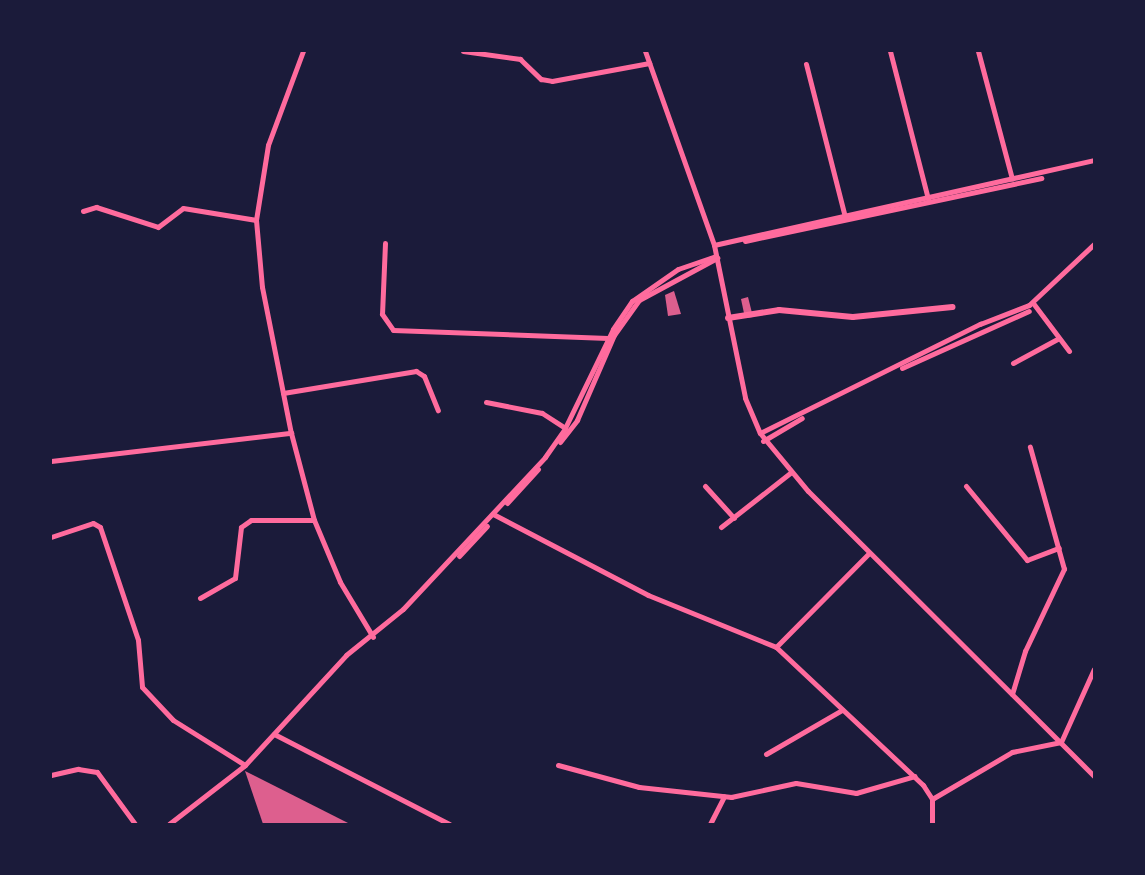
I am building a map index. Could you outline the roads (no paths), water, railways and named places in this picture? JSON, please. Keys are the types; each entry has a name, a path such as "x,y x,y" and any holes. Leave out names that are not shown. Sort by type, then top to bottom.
{"street":[{"path":"303,51 268,145 256,220 262,287 291,433 314,520 340,582 373,637"},
{"path":"463,51 520,59 541,79 552,81 649,63"},
{"path":"645,51 715,246 744,398 760,433 790,473 1094,776"},
{"path":"890,51 928,199"},
{"path":"978,51 1012,178"},
{"path":"806,64 845,217"},
{"path":"715,246 1094,160"},
{"path":"715,246 1041,178"},
{"path":"83,211 104,209 158,227 183,208 256,220"},
{"path":"385,243 382,314 393,330 608,338"},
{"path":"760,433 812,411 980,324 1033,303 1094,244"},
{"path":"169,824 245,765 346,655 373,637 493,514 565,428 622,313 651,285 696,260 716,257"},
{"path":"459,556 577,420 614,335 639,300 716,257"},
{"path":"1033,303 1069,351"},
{"path":"728,318 779,310 853,317 953,307"},
{"path":"763,441 949,345 1029,311"},
{"path":"1013,363 1059,338"},
{"path":"283,393 416,370 424,376 438,410"},
{"path":"485,402 542,413 565,428"},
{"path":"51,461 291,433"},
{"path":"1012,694 1025,651 1063,578 1059,548 1030,447"},
{"path":"722,527 790,473"},
{"path":"705,486 734,517"},
{"path":"966,486 1027,560 1059,548"},
{"path":"493,514 648,595 776,647 915,776 932,799 932,824"},
{"path":"200,598 234,578 242,527 251,520 314,520"},
{"path":"51,537 93,523 100,527 138,640 142,687 173,720 245,765"},
{"path":"776,647 869,553"},
{"path":"1061,743 1094,669"},
{"path":"766,754 842,710"},
{"path":"274,734 449,824"},
{"path":"932,799 1012,752 1061,743"},
{"path":"558,765 648,788 724,796 796,783 856,793 915,776"},
{"path":"51,775 78,769 97,772 135,824"},
{"path":"710,824 724,796"}]}
